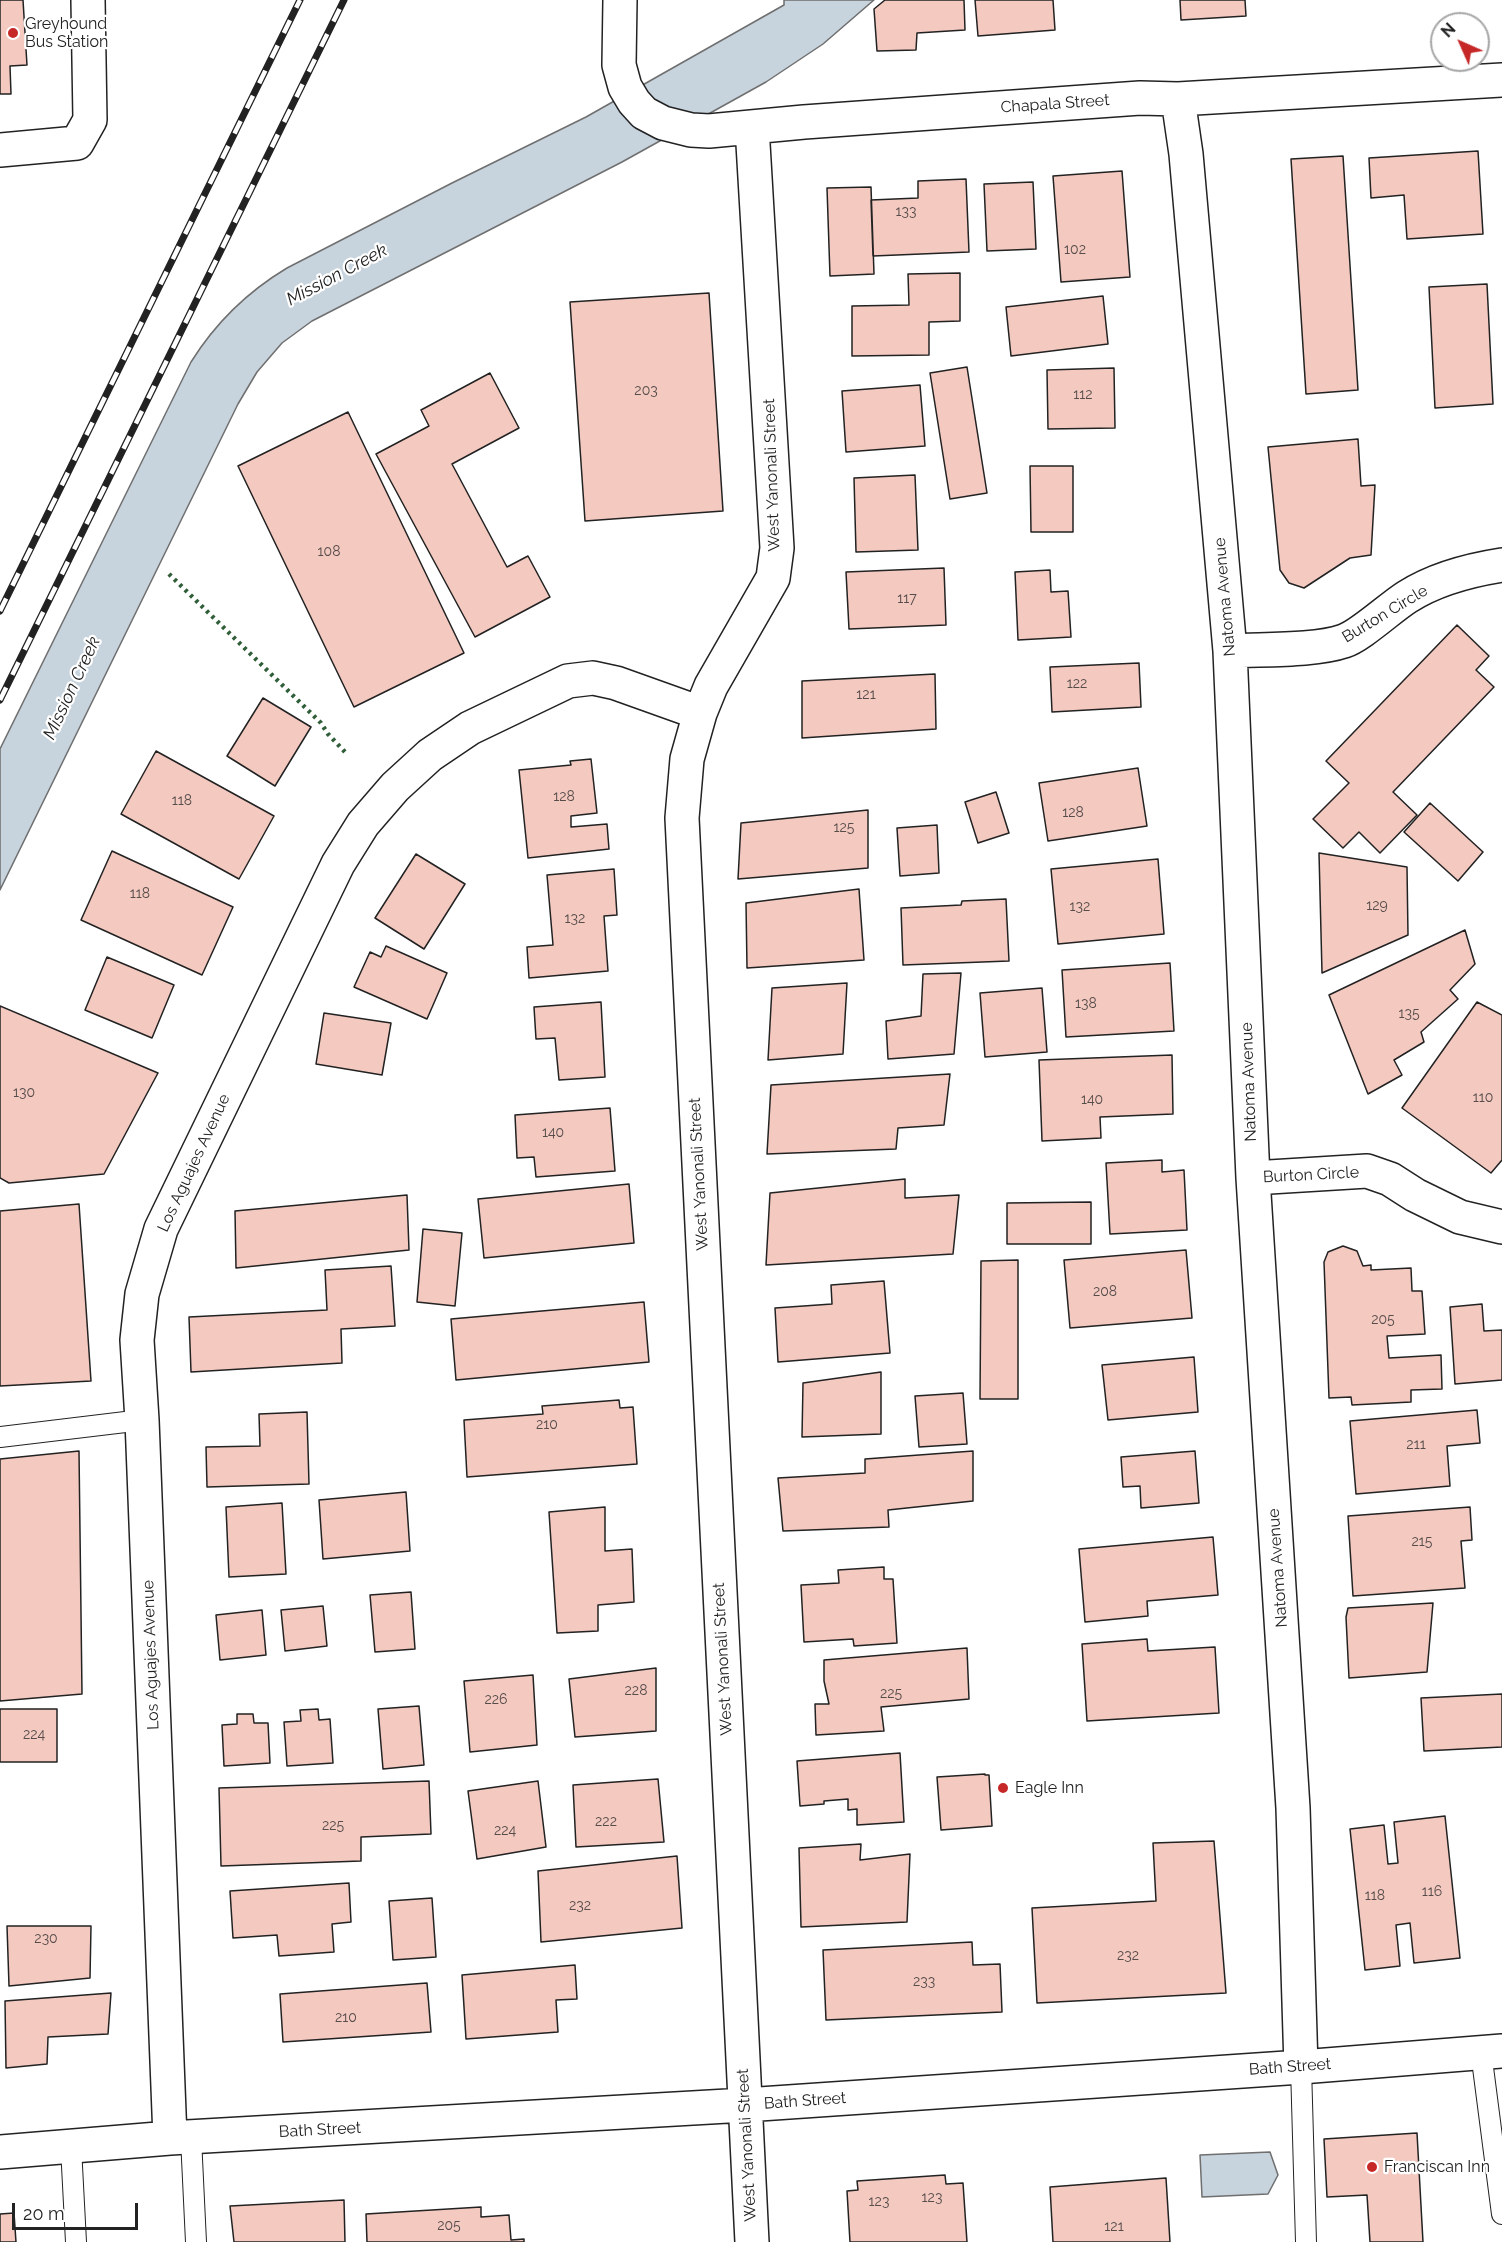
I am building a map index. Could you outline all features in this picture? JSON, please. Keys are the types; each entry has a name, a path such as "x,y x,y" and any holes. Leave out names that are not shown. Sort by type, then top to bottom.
{"street":[{"path":"0,150 77,143 90,120 88,0"},
{"name":"Chapala Street","path":"620,0 619,65 625,87 639,108 655,119 677,127 709,131 1140,98 1178,99 1502,80"},
{"name":"Natoma Avenue","path":"1178,99 1187,165 1230,651 1253,1178 1293,1808 1300,2067"},
{"name":"West Yanonali Street","path":"752,127 777,548 773,578 711,686 700,713 687,759 682,818 752,2242"},
{"name":"Burton Circle","path":"1230,651 1322,646 1346,641 1409,596 1452,576 1475,569 1502,565"},
{"name":"Los Aguajes Avenue","path":"180,2138 137,1340 142,1294 160,1229 338,864 363,824 395,787 430,755 470,728 568,681 593,678 616,683 700,713"},
{"name":"Burton Circle","path":"1253,1178 1368,1172 1390,1179 1415,1195 1460,1216 1502,1227"},
{"name":"Bath Street","path":"0,2152 180,2138 744,2105 1300,2067 1492,2051"}],"lane":[{"path":"0,1437 142,1420"},
{"path":"1492,2051 1502,2214"},
{"path":"1300,2067 1306,2242"},
{"path":"180,2138 196,2242"},
{"path":"71,2147 76,2242"}],"water":[{"name":"Mission Creek","path":"784,0 874,0 823,44 766,82 622,162 312,321 282,343 257,372 238,404 0,890 0,749 191,362 222,321 259,287 287,268 586,117 784,5"},
{"path":"1270,2152 1278,2175 1268,2194 1202,2197 1200,2155"}],"building":[{"name":"Greyhound Bus Station","path":"0,0 23,0 27,65 10,66 11,94 0,94"},
{"path":"885,0 964,0 965,30 917,33 916,50 877,51 874,9"},
{"path":"975,0 1053,0 1055,30 978,36"},
{"path":"1180,0 1245,0 1246,16 1181,20"},
{"path":"1478,151 1483,234 1407,239 1404,195 1371,198 1369,158"},
{"path":"1343,156 1358,390 1306,394 1291,159"},
{"path":"1122,171 1130,277 1061,282 1053,176"},
{"path":"966,179 969,252 873,256 871,200 918,198 918,181"},
{"path":"1033,182 1036,249 987,251 984,184"},
{"path":"871,187 874,274 830,276 827,188"},
{"path":"960,273 960,321 929,322 929,355 852,356 852,306 909,305 908,274"},
{"path":"1487,284 1493,404 1435,408 1429,287"},
{"path":"709,293 723,511 585,521 570,302"},
{"path":"1103,296 1108,344 1011,356 1006,307"},
{"path":"967,367 987,493 950,499 930,373"},
{"path":"1114,368 1115,428 1048,429 1047,370"},
{"path":"490,373 519,428 452,464 507,567 528,556 550,597 475,637 376,454 429,426 421,410"},
{"path":"920,385 925,446 846,452 842,391"},
{"path":"348,412 464,653 354,707 238,466"},
{"path":"1358,439 1361,486 1375,485 1371,555 1350,558 1304,588 1289,583 1280,570 1268,447"},
{"path":"1030,466 1073,466 1073,532 1031,532"},
{"path":"915,475 918,550 856,552 854,478"},
{"path":"944,568 946,625 849,629 846,572"},
{"path":"1050,570 1051,592 1068,591 1071,637 1018,640 1015,572"},
{"path":"1457,625 1489,656 1476,670 1494,687 1393,792 1417,815 1380,853 1359,832 1343,848 1313,819 1349,783 1326,761"},
{"path":"1139,663 1141,707 1052,712 1050,667"},
{"path":"935,674 936,729 802,738 802,681"},
{"path":"263,698 311,727 275,786 227,756"},
{"path":"156,751 274,816 239,879 121,814"},
{"path":"591,759 597,813 571,816 571,827 607,824 609,849 528,858 519,770 571,765 570,761"},
{"path":"1138,768 1147,826 1048,841 1039,783"},
{"path":"996,792 1009,833 978,843 965,802"},
{"path":"1430,803 1483,852 1458,881 1404,832"},
{"path":"868,810 868,868 738,879 741,823"},
{"path":"937,825 939,873 900,876 897,828"},
{"path":"112,851 233,907 202,975 81,920"},
{"path":"1319,853 1407,867 1408,935 1322,973"},
{"path":"416,854 465,884 424,949 375,918"},
{"path":"1158,859 1164,934 1058,944 1051,869"},
{"path":"614,869 617,915 604,916 608,971 529,978 527,947 553,945 547,875"},
{"path":"859,889 864,960 747,968 746,903"},
{"path":"1006,899 1009,961 903,965 901,908 961,905 962,901"},
{"path":"1465,930 1475,964 1450,990 1458,999 1421,1032 1424,1042 1394,1060 1402,1075 1368,1094 1329,995"},
{"path":"386,946 447,973 427,1019 354,987 370,952 381,957"},
{"path":"107,957 174,985 152,1038 85,1010"},
{"path":"1170,963 1174,1031 1066,1037 1062,970"},
{"path":"961,973 954,1054 888,1059 886,1021 921,1016 923,974"},
{"path":"847,983 843,1054 768,1060 772,988"},
{"path":"1042,988 1047,1052 985,1057 980,993"},
{"path":"601,1002 605,1077 559,1080 555,1038 536,1039 534,1007"},
{"path":"1477,1002 1502,1015 1502,1160 1491,1173 1402,1108"},
{"path":"0,1006 158,1073 104,1174 9,1183 0,1178"},
{"path":"324,1013 391,1023 382,1075 316,1064"},
{"path":"1172,1055 1173,1114 1100,1117 1101,1138 1042,1141 1039,1060"},
{"path":"950,1074 944,1125 898,1128 896,1149 767,1154 771,1085"},
{"path":"610,1108 615,1171 536,1177 534,1157 517,1158 515,1115"},
{"path":"1162,1160 1162,1172 1184,1170 1187,1230 1110,1234 1106,1163"},
{"path":"905,1179 905,1198 959,1195 953,1254 766,1265 770,1193"},
{"path":"629,1184 634,1243 484,1258 478,1199"},
{"path":"407,1195 409,1250 236,1268 235,1211"},
{"path":"1091,1202 1091,1244 1007,1244 1007,1203"},
{"path":"79,1204 91,1381 0,1386 0,1211"},
{"path":"423,1229 462,1233 455,1306 417,1302"},
{"path":"1343,1246 1357,1251 1363,1266 1371,1265 1371,1270 1411,1268 1412,1291 1422,1291 1425,1334 1387,1336 1389,1358 1441,1355 1442,1389 1411,1390 1411,1402 1352,1405 1351,1397 1329,1398 1324,1262 1328,1252"},
{"path":"1186,1250 1192,1318 1070,1328 1064,1260"},
{"path":"1018,1260 1018,1399 980,1399 981,1261"},
{"path":"391,1266 395,1326 341,1329 342,1363 191,1372 189,1317 327,1310 325,1270"},
{"path":"884,1281 890,1353 778,1362 775,1308 832,1304 831,1285"},
{"path":"644,1302 649,1362 456,1380 451,1319"},
{"path":"1482,1304 1484,1331 1502,1330 1502,1380 1455,1384 1450,1307"},
{"path":"1194,1357 1198,1412 1108,1420 1102,1365"},
{"path":"881,1372 881,1434 802,1437 803,1383"},
{"path":"963,1393 967,1444 919,1447 915,1396"},
{"path":"619,1400 620,1408 633,1407 637,1464 467,1477 464,1420 543,1414 542,1406"},
{"path":"1477,1410 1480,1443 1447,1446 1450,1486 1356,1494 1350,1421"},
{"path":"307,1412 309,1484 207,1487 206,1447 260,1446 259,1414"},
{"path":"79,1451 82,1694 0,1701 0,1459"},
{"path":"973,1451 973,1501 888,1510 889,1527 783,1531 778,1478 865,1473 865,1459"},
{"path":"1195,1451 1199,1503 1141,1508 1140,1486 1123,1487 1121,1457"},
{"path":"406,1492 410,1551 323,1559 319,1500"},
{"path":"282,1503 286,1574 229,1577 226,1507"},
{"path":"605,1507 605,1551 632,1549 634,1602 598,1605 598,1631 557,1633 549,1512"},
{"path":"1470,1507 1472,1540 1461,1541 1465,1588 1353,1596 1348,1516"},
{"path":"1213,1537 1218,1595 1147,1601 1148,1616 1085,1622 1079,1549"},
{"path":"884,1567 884,1579 893,1579 897,1643 854,1646 853,1639 804,1642 801,1585 839,1583 838,1570"},
{"path":"411,1592 415,1649 375,1652 370,1595"},
{"path":"1433,1603 1427,1672 1349,1678 1346,1617 1348,1608"},
{"path":"323,1606 327,1646 285,1651 281,1610"},
{"path":"262,1610 266,1655 220,1660 216,1615"},
{"path":"1147,1639 1148,1651 1215,1647 1219,1713 1087,1721 1082,1644"},
{"path":"967,1648 969,1699 881,1707 884,1731 816,1735 815,1704 829,1704 824,1681 824,1660"},
{"path":"656,1668 656,1731 575,1737 569,1679"},
{"path":"533,1675 537,1745 470,1752 464,1681"},
{"path":"1502,1694 1502,1747 1424,1751 1421,1698"},
{"path":"419,1706 424,1765 383,1769 378,1709"},
{"path":"0,1709 57,1709 57,1762 0,1762"},
{"path":"318,1709 319,1720 330,1719 333,1763 287,1766 284,1722 301,1721 300,1710"},
{"path":"237,1714 253,1714 254,1723 268,1723 270,1763 224,1766 222,1725 237,1724"},
{"path":"900,1753 904,1822 857,1825 857,1809 848,1810 848,1799 800,1806 797,1761"},
{"path":"989,1775 992,1826 941,1830 937,1777"},
{"path":"658,1779 664,1842 576,1847 573,1785"},
{"path":"429,1781 431,1834 361,1837 361,1861 221,1866 219,1788"},
{"path":"538,1781 546,1847 477,1859 468,1791"},
{"path":"1445,1816 1460,1958 1414,1963 1410,1923 1396,1925 1400,1966 1365,1970 1350,1829 1384,1825 1388,1864 1398,1863 1394,1822"},
{"path":"1214,1841 1226,1993 1037,2003 1032,1908 1156,1901 1153,1843"},
{"path":"861,1844 860,1860 910,1854 907,1922 801,1927 799,1848"},
{"path":"677,1856 682,1928 541,1942 538,1871"},
{"path":"349,1883 351,1922 332,1924 334,1952 279,1956 277,1935 233,1938 230,1891"},
{"path":"432,1898 436,1957 393,1960 389,1901"},
{"path":"7,1926 91,1926 90,1978 9,1986"},
{"path":"972,1942 973,1965 1000,1964 1002,2012 826,2020 823,1950"},
{"path":"575,1965 577,1999 556,2000 558,2032 466,2039 462,1975"},
{"path":"427,1983 431,2032 283,2042 280,1994"},
{"path":"111,1993 108,2034 48,2037 47,2064 6,2068 5,2001"},
{"name":"Franciscan Inn","path":"1417,2133 1423,2242 1370,2242 1367,2195 1327,2197 1324,2139"},
{"path":"945,2175 946,2184 963,2183 967,2242 850,2242 847,2191 858,2190 857,2181"},
{"path":"1166,2178 1170,2242 1053,2242 1050,2187"},
{"path":"344,2200 345,2242 234,2242 230,2206"},
{"path":"481,2207 481,2217 509,2215 511,2240 524,2239 524,2242 367,2242 366,2214"},
{"path":"14,2213 16,2242 0,2242 0,2214"}],"railway":[{"path":"0,611 300,0"},
{"path":"0,700 344,0"}],"hedge":[{"path":"169,574 321,723 345,752"}],"place":[{"name":"Greyhound Bus Station","path":"13,33"},
{"name":"Eagle Inn","path":"1003,1788"},
{"name":"Franciscan Inn","path":"1372,2167"}]}
